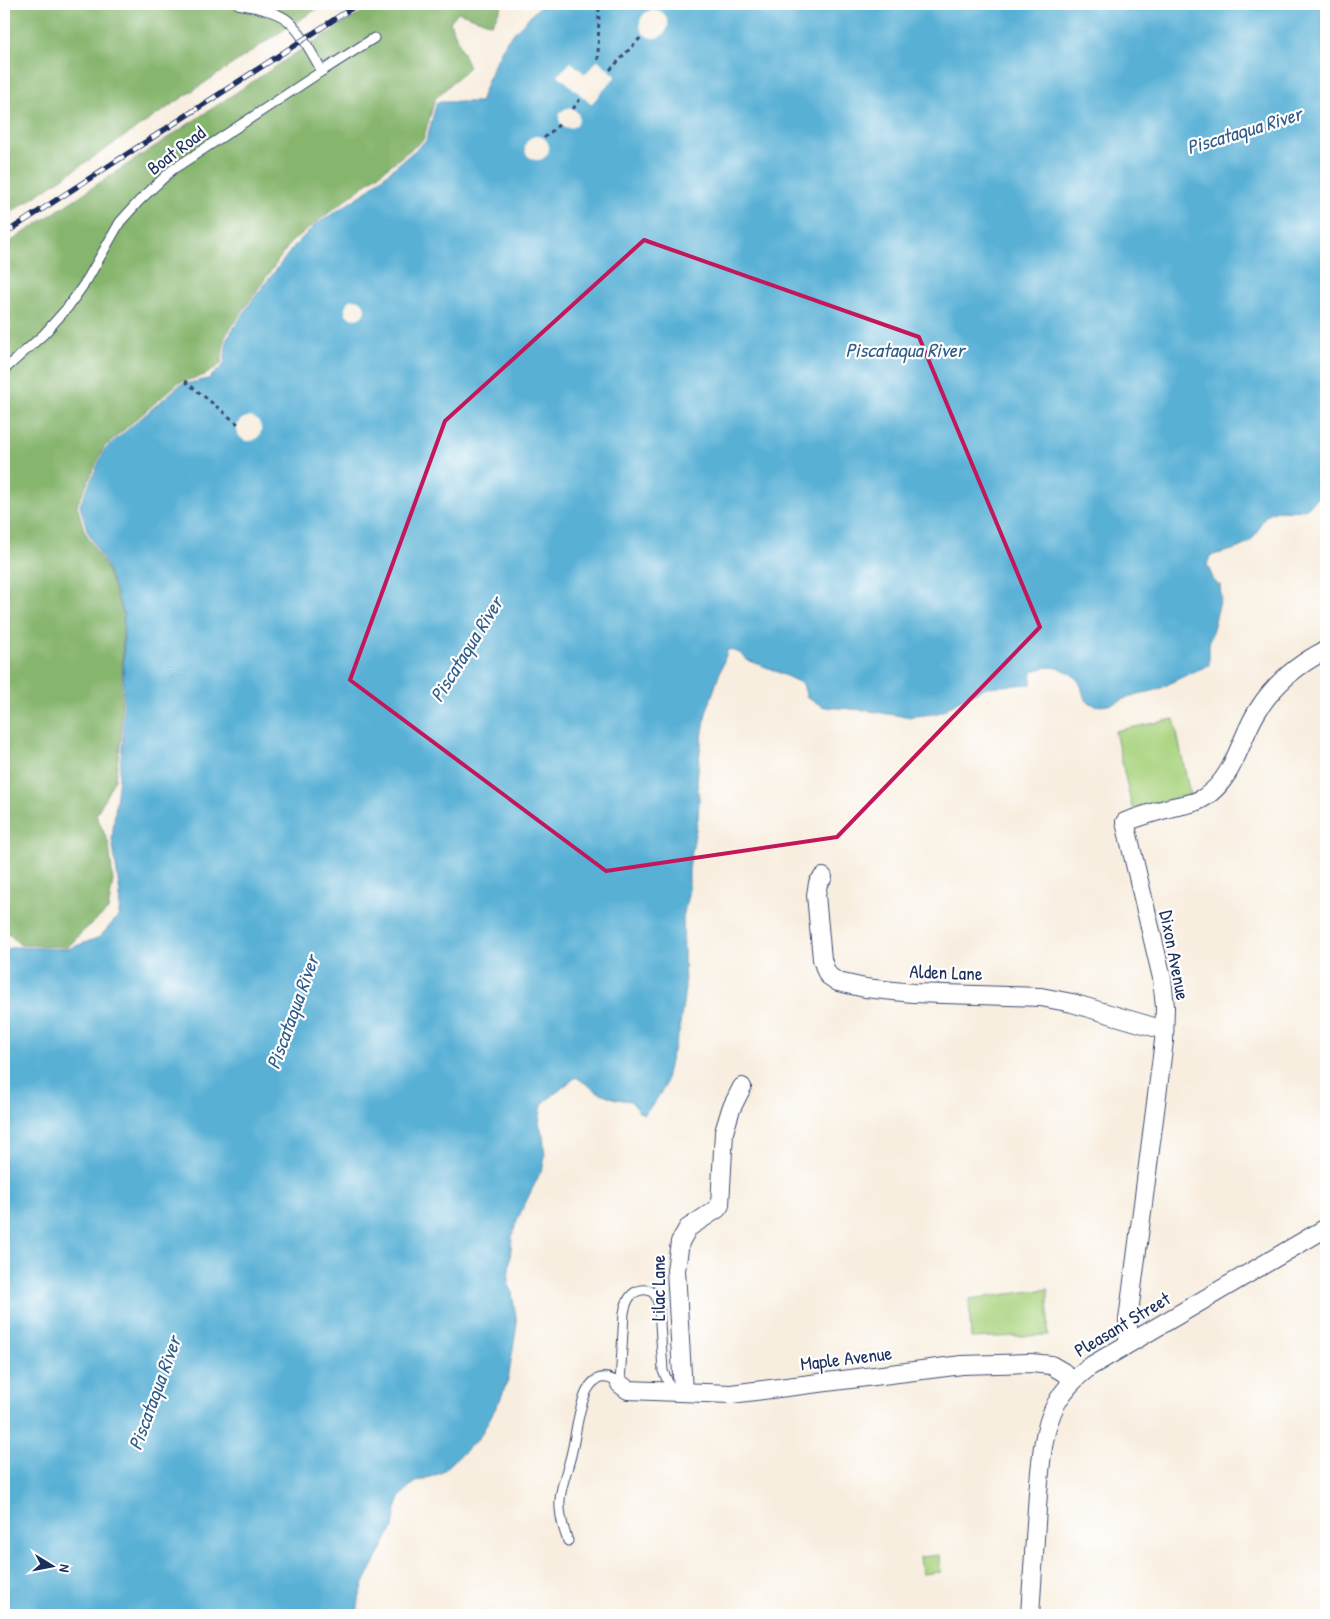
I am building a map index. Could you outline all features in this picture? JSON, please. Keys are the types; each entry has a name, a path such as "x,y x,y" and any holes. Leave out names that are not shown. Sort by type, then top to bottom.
{"street":[{"name":"Dixon Avenue","path":"1128,1343 1128,1320 1134,1260 1152,1138 1164,1030 1164,996 1162,978 1125,822 1168,808 1193,803 1204,798 1214,790 1222,783 1258,710 1287,675 1301,664 1326,650"},
{"name":"Alden Lane","path":"824,877 818,883 816,896 822,959 826,972 838,982 865,988 913,993 1020,995 1048,998 1072,1003 1164,1030"},
{"name":"Lilac Lane","path":"677,1391 676,1270 680,1242 688,1228 720,1205 724,1132 731,1109 742,1087"},
{"name":"Pleasant Street","path":"1030,1615 1038,1499 1045,1434 1057,1402 1074,1380 1089,1367 1326,1228"},
{"name":"Maple Avenue","path":"620,1384 628,1390 731,1394 962,1365 1021,1363 1051,1365 1074,1380"}],"lane":[{"path":"238,4 273,13 287,20 303,38 322,71"},
{"name":"Boat Road","path":"4,370 44,334 68,307 120,222 172,170 374,38"},
{"path":"620,1384 624,1313 631,1296 637,1291 646,1290 651,1291 656,1296 663,1371 677,1391"},
{"path":"568,1541 560,1514 560,1498 572,1453 583,1398 593,1381 599,1378 611,1378 620,1384"}],"path":[{"path":"598,60 600,4"},
{"path":"610,70 644,35"},
{"path":"573,109 582,96"},
{"path":"544,138 561,123"},
{"path":"185,381 238,424"}],"highlighted area":[{"path":"644,240 919,337 1040,627 837,837 606,871 350,680 445,421"}],"green space":[{"path":"4,4 325,4 4,217"},
{"path":"375,4 503,4 492,24 458,12 450,22 469,67 435,99 423,140 291,242 225,336 221,364 205,375 178,383 104,447 77,505 84,530 106,568 123,615 121,739 115,779 96,815 109,844 113,881 108,910 82,932 68,947 20,945 4,929 4,246 296,53"},
{"path":"1174,719 1190,795 1132,808 1115,731"},
{"path":"1048,1289 1048,1335 971,1338 969,1299"},
{"path":"939,1555 941,1572 922,1574 920,1557"}],"water":[{"name":"Piscataqua River","path":"542,4 1326,4 1326,486 1305,509 1270,513 1264,518 1255,535 1245,545 1210,556 1207,564 1215,583 1220,585 1221,598 1209,644 1209,665 1158,689 1109,705 1098,706 1088,702 1084,697 1081,685 1074,677 1064,670 1051,667 1032,672 1031,684 986,687 934,714 907,717 864,710 825,707 807,698 803,684 745,659 742,654 728,649 706,713 700,751 697,781 699,799 698,818 689,868 689,889 683,918 685,988 679,1033 664,1088 644,1114 639,1112 631,1101 616,1099 598,1092 576,1077 542,1104 539,1123 543,1136 545,1156 543,1167 517,1220 512,1237 508,1282 512,1292 517,1324 508,1380 500,1400 479,1438 441,1473 415,1482 401,1496 396,1509 393,1528 364,1583 357,1615 4,1615 4,951 13,947 68,949 100,937 119,915 120,893 112,839 123,739 124,614 107,567 87,530 80,505 105,449 180,385 208,379 224,365 227,338 252,301 295,245 314,226 363,194 426,141 437,102 480,102 491,71 507,40"}],"pier":[{"path":"654,10 664,14 668,24 664,34 654,38 644,34 640,24 644,14"},
{"path":"598,60 616,76 591,104 558,75 571,62 585,74"},
{"path":"569,108 576,111 579,118 576,125 569,128 562,125 559,118 562,111"},
{"path":"537,136 542,137 548,143 548,153 542,159 537,160 532,159 526,153 525,148 526,143 532,137"},
{"path":"355,299 362,302 365,309 362,316 355,319 348,316 345,309 348,302"},
{"path":"249,417 258,420 261,429 258,438 249,441 240,438 237,429 240,420"}],"railway":[{"path":"4,234 358,4"}]}
